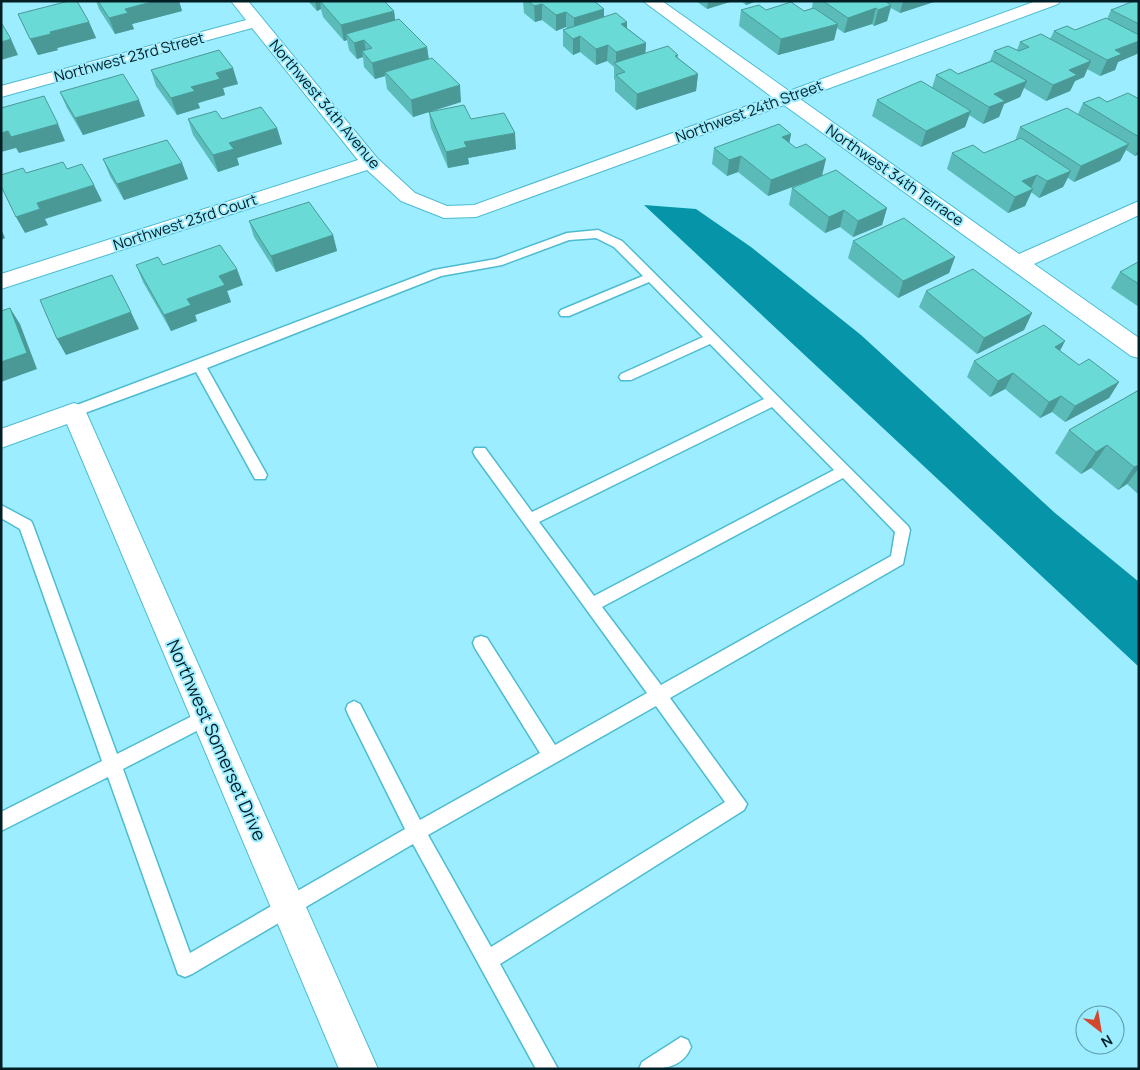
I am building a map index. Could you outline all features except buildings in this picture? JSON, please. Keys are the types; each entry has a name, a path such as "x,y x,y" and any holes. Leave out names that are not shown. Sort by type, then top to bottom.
{"street":[{"name":"Northwest 34th Avenue","path":"239,1 370,162 408,197 444,212"},
{"name":"Northwest 34th Terrace","path":"651,1 1139,350"},
{"name":"Northwest 24th Street","path":"444,212 476,211 1052,1"},
{"name":"Northwest 23rd Street","path":"1,92 257,22"},
{"name":"Northwest 23rd Court","path":"1,282 370,162"},
{"path":"1018,263 1139,207"},
{"path":"1,439 74,412"},
{"name":"Northwest Somerset Drive","path":"74,412 359,1069"}],"lane":[{"path":"1,511 26,525 185,967 288,905 898,560 903,530 618,244 598,234 568,237 498,262 438,273 199,366 74,412"},
{"path":"565,313 651,277"},
{"path":"626,377 712,338"},
{"path":"199,366 260,475"},
{"path":"529,520 774,400"},
{"path":"480,452 738,804 488,960"},
{"path":"591,605 844,471"},
{"path":"481,643 552,756"},
{"path":"354,709 417,833 548,1069"},
{"path":"1,822 206,717"},
{"path":"649,1069 681,1047"}],"water":[{"path":"644,205 696,209 751,247 861,335 1055,513 1139,582 1139,667"}]}
